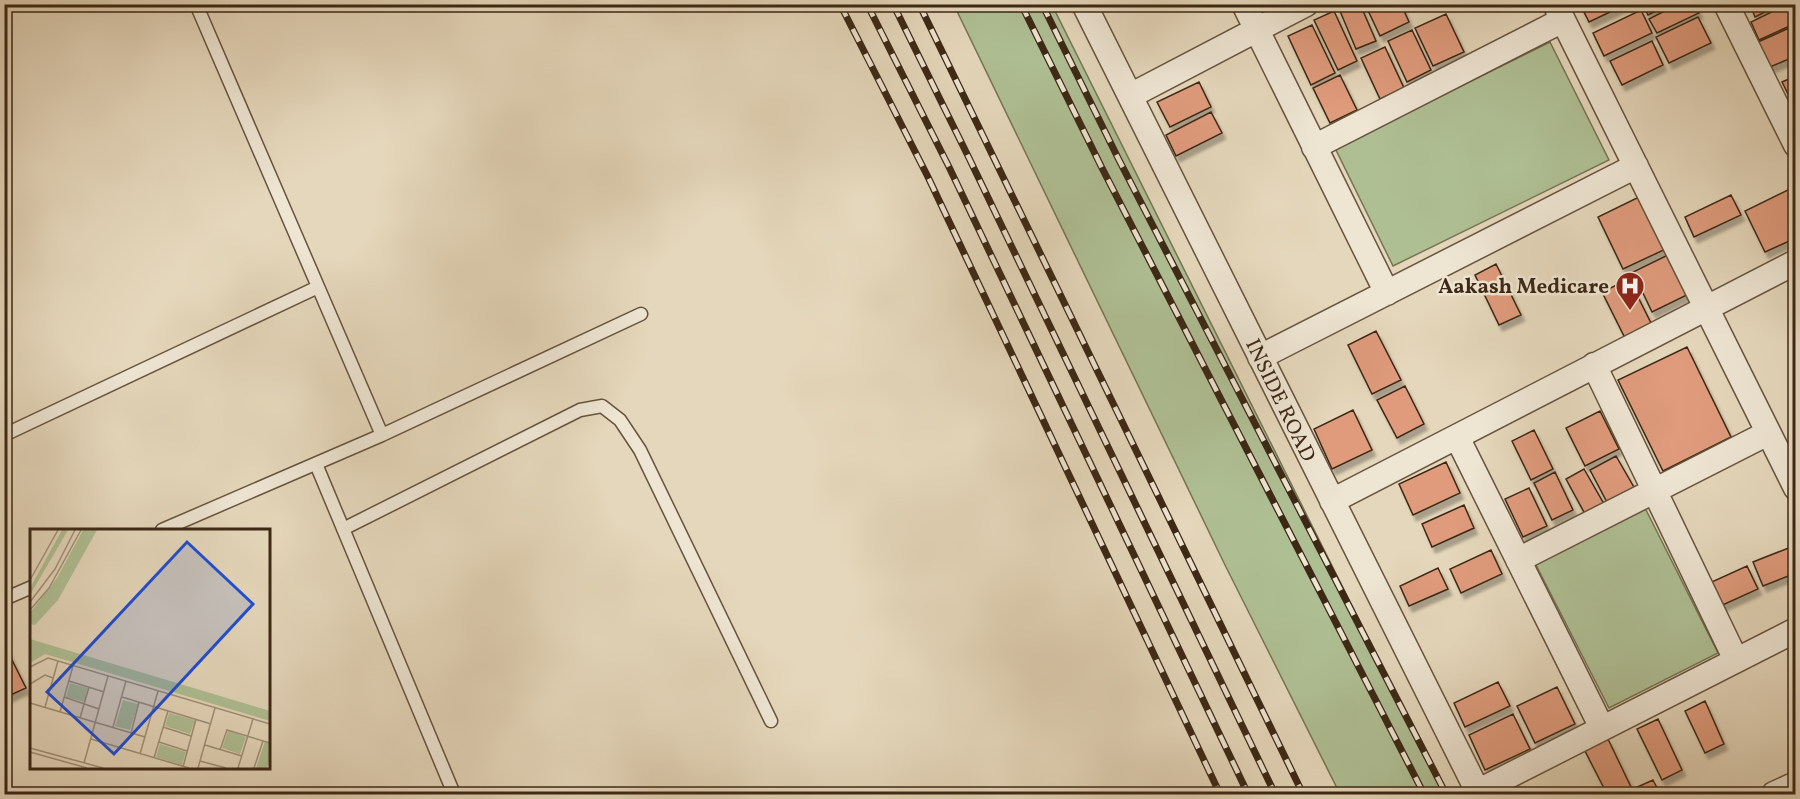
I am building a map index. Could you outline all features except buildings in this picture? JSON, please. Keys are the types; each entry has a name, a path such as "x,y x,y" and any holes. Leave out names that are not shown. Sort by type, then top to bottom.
{"street":[{"name":"INSIDE ROAD","path":"1084,4 1478,793"},
{"path":"1244,4 1387,293"},
{"path":"1130,96 1306,4"},
{"path":"1726,4 1796,145"},
{"path":"1314,147 1559,12 1796,488"},
{"path":"1260,357 1636,166"},
{"path":"1332,501 1796,262"},
{"path":"1594,365 1736,660"},
{"path":"1518,560 1768,433"},
{"path":"1457,437 1602,728"},
{"path":"1478,793 1796,630"},
{"path":"1774,795 1796,784"}],"lane":[{"path":"196,4 382,435"},
{"path":"4,435 318,287"},
{"path":"167,529 382,435 641,314"},
{"path":"343,529 580,410 602,406 620,420 640,450 771,721"},
{"path":"316,464 454,795"},
{"path":"4,599 30,588"}],"green space":[{"path":"954,5 1052,5 1446,794 1340,794 1225,565"},
{"path":"1550,42 1609,160 1393,266 1335,148"},
{"path":"1645,508 1718,653 1609,708 1535,563"}],"railway":[{"path":"840,4 928,177 1220,794"},
{"path":"867,4 949,167 1248,794"},
{"path":"893,4 1275,794"},
{"path":"919,4 1303,794"},
{"path":"1021,4 1102,168 1424,794"},
{"path":"1042,4 1119,160 1446,794"}],"place":[{"name":"Aakash Medicare","path":"1630,312"}]}
